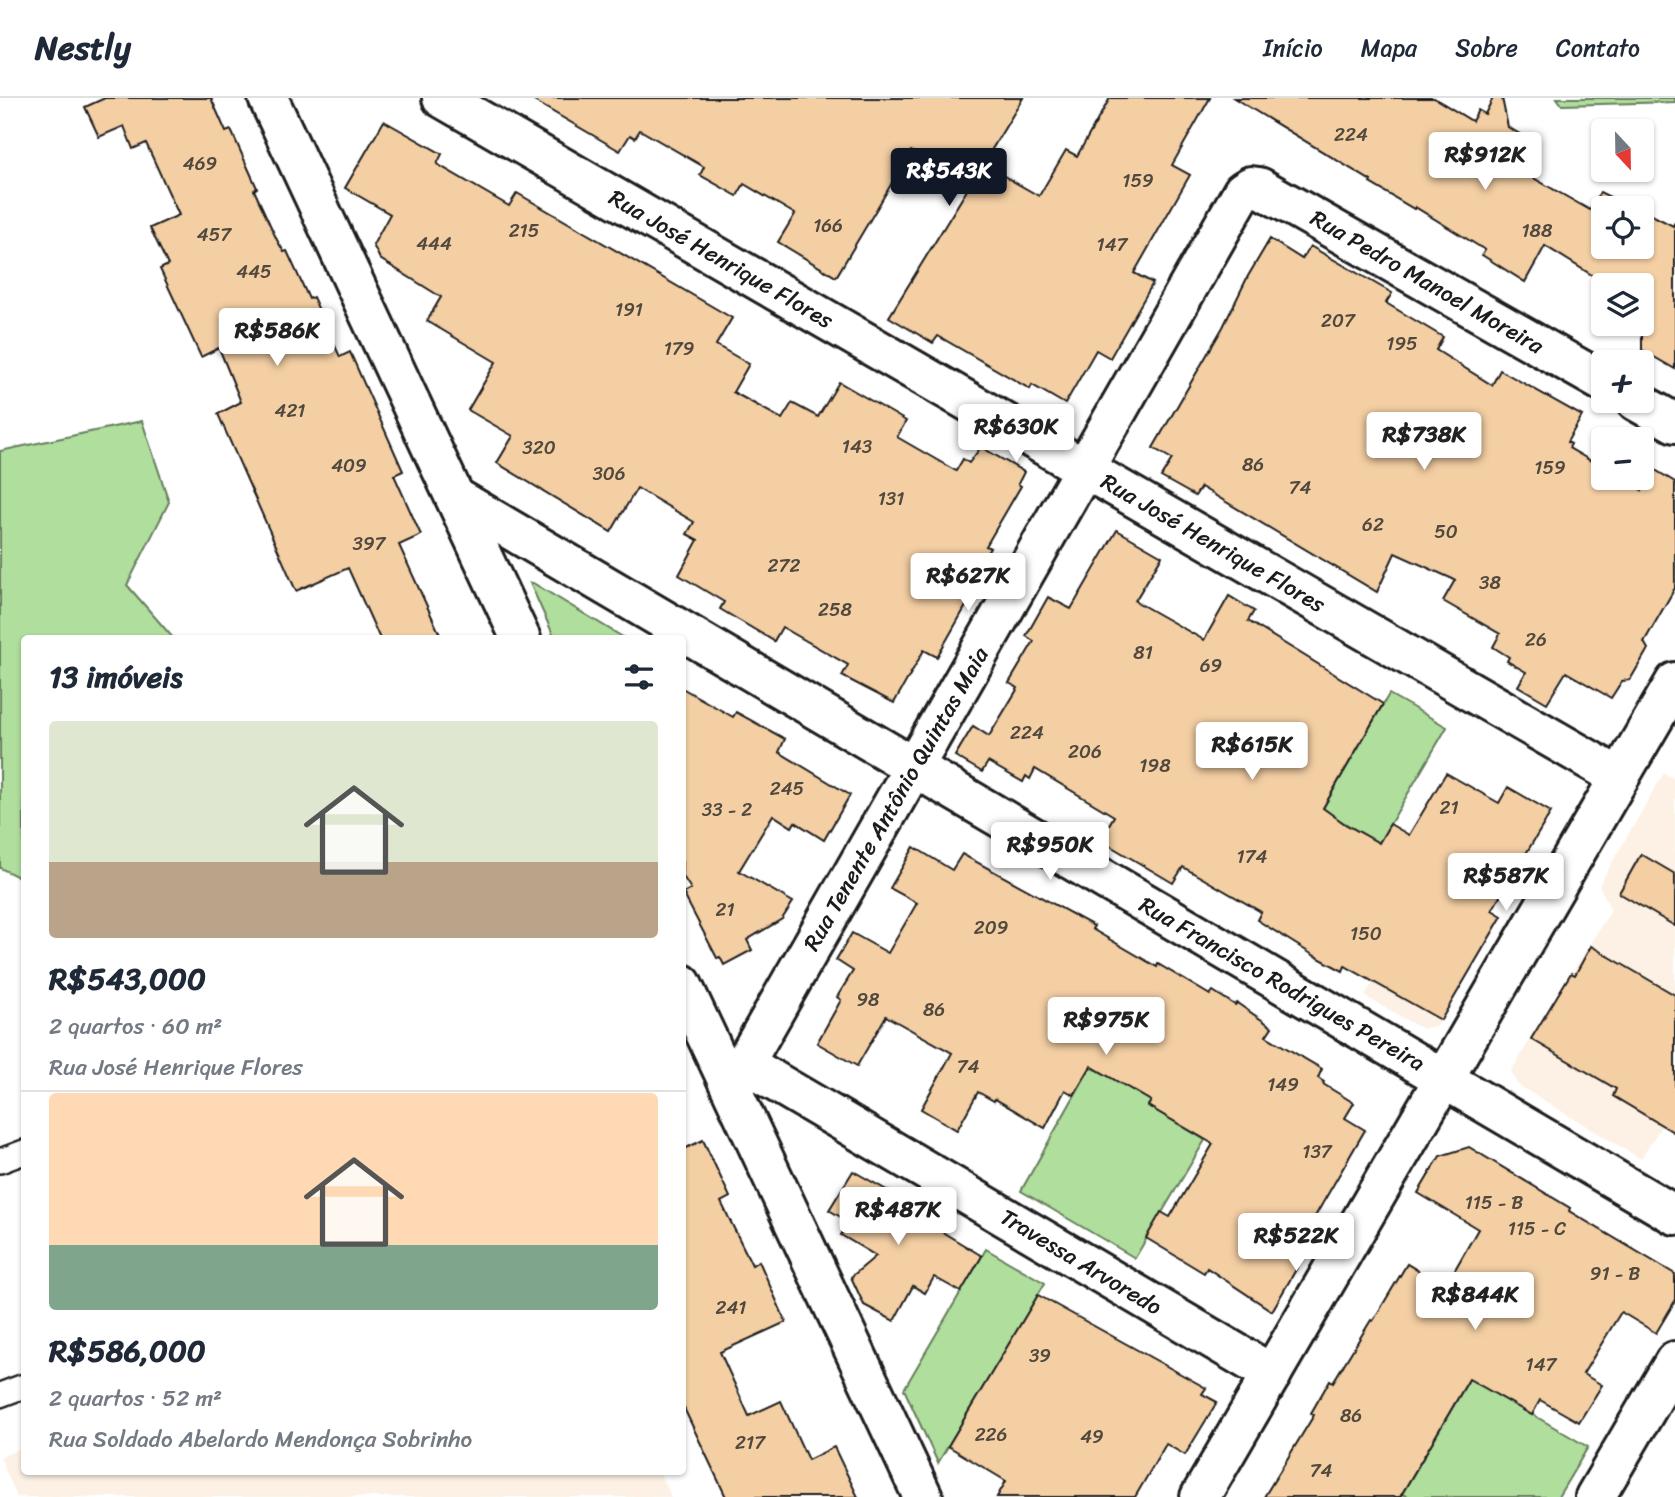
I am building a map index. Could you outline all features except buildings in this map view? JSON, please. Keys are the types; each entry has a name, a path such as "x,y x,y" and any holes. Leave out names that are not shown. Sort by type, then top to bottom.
{"street":[{"path":"268,98 519,635"},
{"name":"Rua José Henrique Flores","path":"442,98 493,111 1084,468 1619,777"},
{"name":"Rua Tenente Antônio Quintas Maia","path":"738,1076 1242,191 1251,186"},
{"name":"Rua Pedro Manoel Moreira","path":"1251,186 1259,187 1591,375"},
{"path":"1654,411 1675,423"},
{"name":"Rua Francisco Rodrigues Pereira","path":"455,497 1675,1215"},
{"path":"1200,1497 1675,682"},
{"path":"686,991 738,1076 923,1497"},
{"name":"Travessa Arvoredo","path":"738,1076 1272,1374"},
{"path":"1595,1497 1675,1361"}],"lane":[{"path":"0,1161 21,1153"},
{"path":"0,1395 21,1387"}],"shaded area":[{"path":"1664,773 1675,779 1675,1104 1641,1159 1518,1085 1511,1071 1611,910 1599,885"},
{"path":"1406,927 1473,964 1438,1025 1422,1029 1365,996"},
{"path":"21,1448 21,1475 660,1475 671,1497 17,1497 0,1457"}],"green space":[{"path":"1557,98 1675,98 1675,102 1562,105"},
{"path":"142,421 169,502 127,585 171,635 21,635 21,878 0,868 0,451"},
{"path":"530,583 619,635 553,635"},
{"path":"1389,694 1447,727 1379,843 1322,810"},
{"path":"1090,1068 1151,1101 1148,1106 1205,1140 1135,1258 1021,1191"},
{"path":"986,1249 1045,1283 938,1463 904,1389"},
{"path":"1470,1378 1588,1447 1558,1497 1408,1497 1402,1494"}]}
